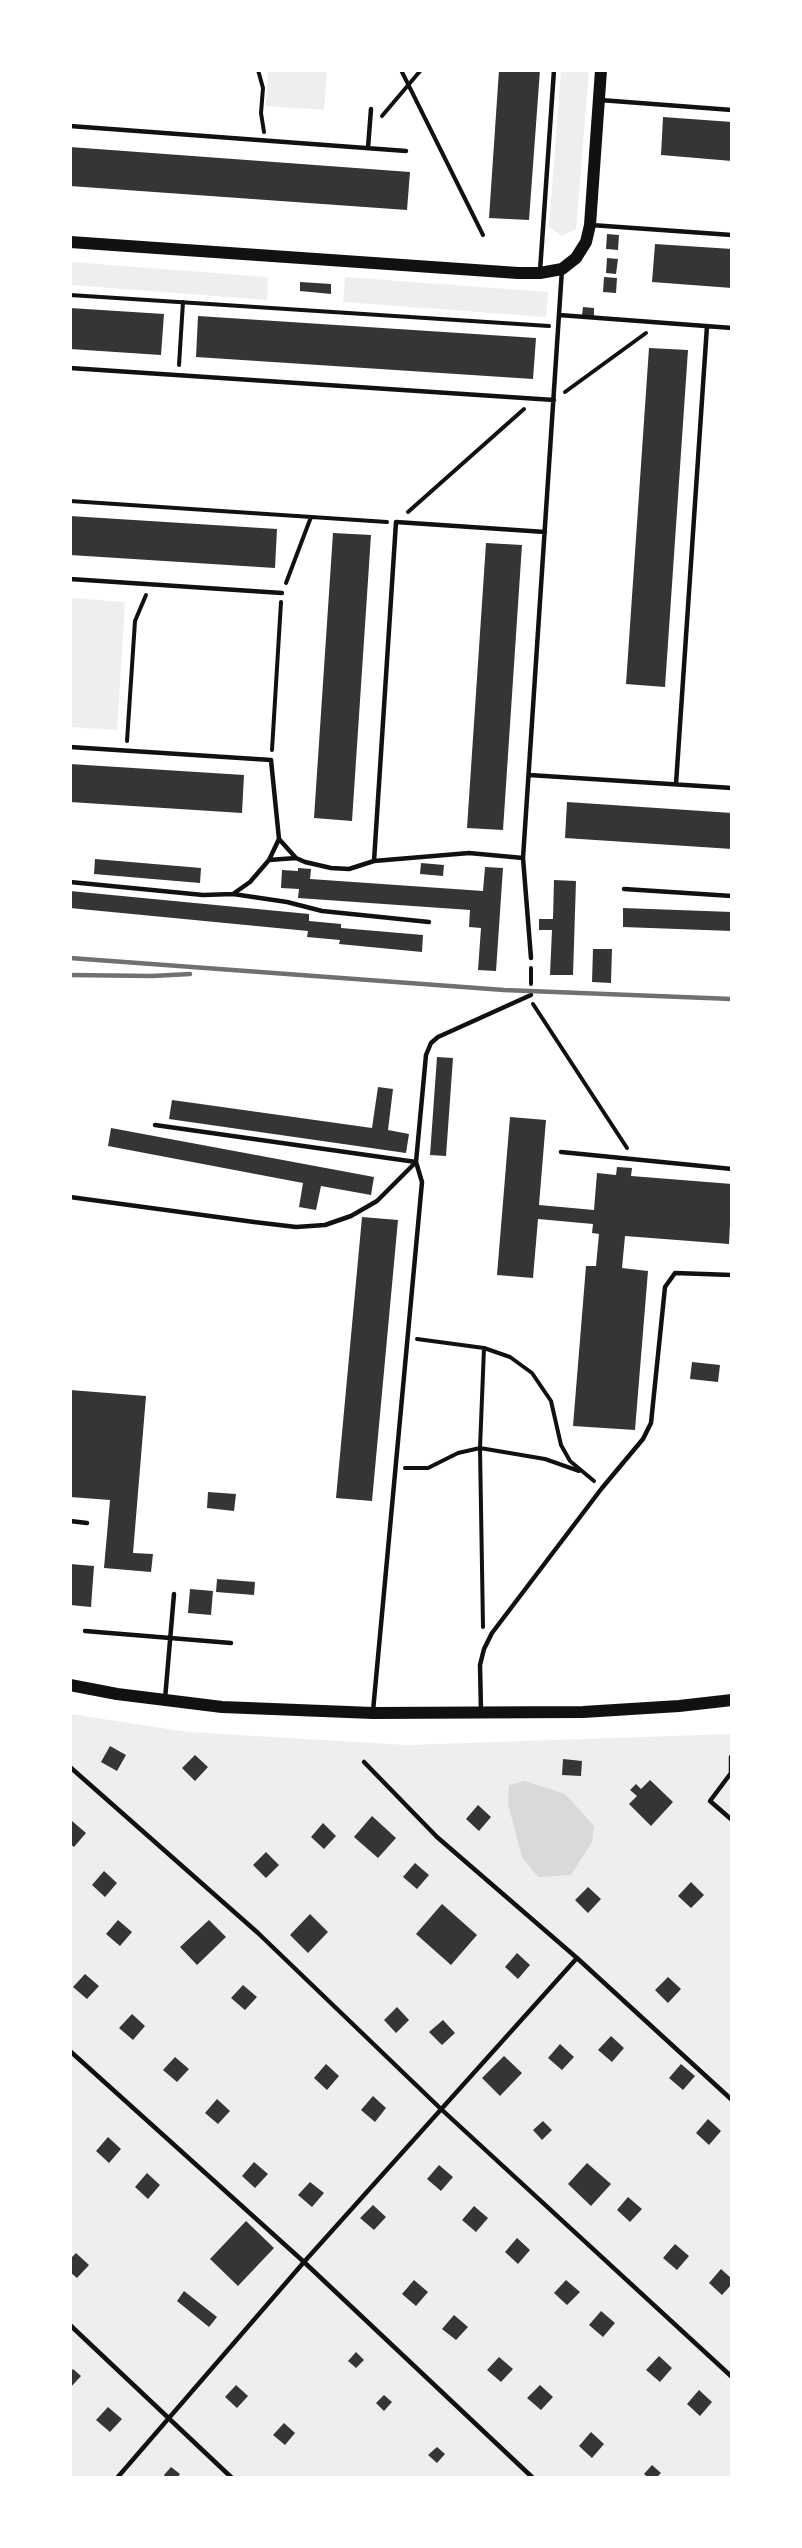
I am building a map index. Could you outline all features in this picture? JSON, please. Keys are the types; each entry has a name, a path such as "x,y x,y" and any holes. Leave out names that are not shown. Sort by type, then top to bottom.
{"main road":[{"path":"70,242 540,273 562,269 576,258 585,242 590,225 601,70"},
{"path":"70,1685 165,1701 222,1707 373,1713 583,1712 732,1700"}],"lane":[{"path":"540,273 554,70"},
{"path":"599,100 732,110"},
{"path":"368,148 371,109"},
{"path":"70,126 406,151"},
{"path":"590,225 732,235"},
{"path":"531,958 523,858 562,269"},
{"path":"559,315 732,328"},
{"path":"676,784 707,326"},
{"path":"70,368 554,400"},
{"path":"374,861 396,522 545,532"},
{"path":"70,579 282,593"},
{"path":"70,747 271,760 279,839 269,860 250,882 232,894"},
{"path":"529,775 732,788"},
{"path":"279,839 297,858"},
{"path":"269,860 297,858 331,868 349,869 374,861 469,853 523,858"},
{"path":"70,882 202,895 232,894 287,902 322,911 429,922"},
{"path":"624,889 732,896"},
{"path":"373,1713 422,1182 416,1162 426,1055 431,1043 438,1037 531,995"},
{"path":"155,1125 416,1162"},
{"path":"561,1152 732,1169"},
{"path":"70,1197 297,1227 325,1225 351,1215 377,1201 416,1162"},
{"path":"481,1714 480,1665 484,1649 492,1633 602,1488 643,1439 651,1424 665,1287 675,1274 732,1275"},
{"path":"70,1521 87,1523"},
{"path":"165,1701 174,1594"},
{"path":"85,1631 231,1643"},
{"path":"731,1757 730,1773 711,1801 732,1820"},
{"path":"364,1762 437,1837 577,1958 732,2100"},
{"path":"70,1767 258,1933 441,2109 732,2377"},
{"path":"117,2478 304,2262 577,1958"},
{"path":"70,2051 304,2262 533,2478"},
{"path":"70,2325 232,2478"}],"path":[{"path":"258,70 263,88 261,113 266,141"},
{"path":"400,70 483,235"},
{"path":"369,132 420,70"},
{"path":"70,295 558,327"},
{"path":"178,375 183,302"},
{"path":"554,400 662,322"},
{"path":"70,501 396,522 535,399"},
{"path":"271,760 282,593 311,517"},
{"path":"127,750 135,621 151,584"},
{"path":"531,958 531,995 537,1013 635,1160"},
{"path":"407,1339 484,1348 510,1357 532,1373 550,1401 561,1445 570,1461 602,1488"},
{"path":"484,1348 480,1448 484,1649"},
{"path":"395,1468 428,1468 458,1453 480,1448 545,1459 586,1474"}],"shaded area":[{"path":"268,71 327,71 324,110 266,106"},
{"path":"561,71 589,71 576,229 562,236 549,227"},
{"path":"71,262 268,277 267,300 71,285"},
{"path":"345,277 548,292 546,317 343,302"},
{"path":"70,598 125,602 117,730 71,727"},
{"path":"70,1714 188,1732 407,1745 731,1734 731,2477 71,2477"},
{"path":"525,1781 565,1794 594,1826 592,1842 571,1875 538,1877 522,1857 508,1804 509,1785"}],"building":[{"path":"499,70 540,70 529,220 489,218"},
{"path":"663,117 732,122 732,161 661,155"},
{"path":"70,147 410,172 407,210 70,186"},
{"path":"607,234 619,235 618,250 606,249"},
{"path":"655,244 732,249 732,288 652,282"},
{"path":"607,258 618,259 616,274 606,273"},
{"path":"604,277 617,278 616,293 603,292"},
{"path":"300,282 331,284 331,294 300,291"},
{"path":"583,307 594,308 594,316 582,315"},
{"path":"70,308 164,314 161,355 70,349"},
{"path":"198,316 536,338 533,379 196,357"},
{"path":"649,348 688,350 665,687 626,684"},
{"path":"70,516 277,529 275,568 70,555"},
{"path":"333,533 371,535 352,821 314,818"},
{"path":"486,543 522,545 503,830 467,828"},
{"path":"70,764 244,775 242,813 70,802"},
{"path":"567,802 732,813 732,849 565,838"},
{"path":"95,859 201,868 200,883 94,874"},
{"path":"421,863 444,865 443,876 420,874"},
{"path":"485,867 503,868 496,971 478,970 481,928 469,927 470,910 298,898 299,889 281,888 282,870 298,871 298,868 311,869 310,879 483,891"},
{"path":"554,880 576,881 573,975 550,975 552,930 539,930 539,919 553,919"},
{"path":"70,891 309,914 309,921 341,924 341,928 423,935 422,952 339,944 340,940 307,937 308,931 70,908"},
{"path":"623,908 732,912 732,931 623,927"},
{"path":"593,949 612,949 611,983 592,982"},
{"path":"437,1057 453,1058 446,1156 430,1155"},
{"path":"378,1087 393,1089 388,1130 409,1134 406,1153 169,1119 172,1100 372,1128"},
{"path":"510,1117 546,1120 539,1205 594,1210 597,1173 616,1175 617,1167 632,1168 631,1176 732,1184 729,1244 625,1236 622,1268 648,1271 635,1430 573,1426 586,1266 596,1266 599,1234 592,1233 593,1224 538,1219 533,1278 497,1275"},
{"path":"111,1128 374,1177 371,1195 321,1186 316,1210 299,1207 303,1183 108,1146"},
{"path":"362,1217 398,1220 372,1501 336,1498"},
{"path":"692,1362 720,1365 718,1382 690,1379"},
{"path":"70,1390 146,1396 133,1553 153,1554 151,1572 104,1568 110,1500 70,1497"},
{"path":"208,1492 236,1494 234,1511 207,1508"},
{"path":"70,1564 94,1566 91,1607 70,1605"},
{"path":"217,1579 255,1582 254,1595 216,1592"},
{"path":"190,1589 213,1591 211,1615 188,1613"},
{"path":"110,1746 126,1755 117,1771 101,1762"},
{"path":"195,1755 208,1767 195,1781 182,1768"},
{"path":"563,1759 582,1761 581,1776 562,1775"},
{"path":"650,1780 673,1802 651,1826 629,1804 637,1796 630,1790 636,1784 641,1789"},
{"path":"478,1805 491,1817 479,1831 466,1819"},
{"path":"372,1816 396,1838 378,1858 354,1837"},
{"path":"72,1821 86,1833 74,1847 70,1844"},
{"path":"323,1823 336,1836 324,1849 311,1837"},
{"path":"266,1852 279,1865 266,1878 253,1865"},
{"path":"415,1863 429,1875 417,1889 403,1877"},
{"path":"104,1871 117,1883 105,1897 92,1885"},
{"path":"691,1882 704,1895 691,1908 678,1896"},
{"path":"588,1887 601,1899 588,1913 575,1900"},
{"path":"442,1904 477,1935 451,1965 416,1934"},
{"path":"310,1914 328,1932 308,1953 290,1935"},
{"path":"118,1920 132,1932 120,1946 106,1934"},
{"path":"209,1920 226,1937 197,1965 180,1947"},
{"path":"517,1953 530,1965 518,1979 505,1967"},
{"path":"85,1974 99,1986 87,1999 73,1987"},
{"path":"668,1977 681,1989 668,2003 655,1990"},
{"path":"243,1985 257,1997 245,2010 231,1998"},
{"path":"397,2007 409,2020 396,2033 384,2020"},
{"path":"132,2014 145,2026 133,2040 119,2028"},
{"path":"443,2020 455,2033 442,2045 429,2032"},
{"path":"611,2036 624,2048 612,2062 598,2050"},
{"path":"560,2044 574,2057 562,2070 548,2058"},
{"path":"504,2056 522,2073 500,2096 482,2078"},
{"path":"175,2057 189,2069 177,2082 163,2070"},
{"path":"326,2064 339,2076 327,2090 314,2078"},
{"path":"681,2064 695,2076 683,2090 669,2078"},
{"path":"373,2096 386,2108 375,2122 361,2110"},
{"path":"217,2099 230,2111 218,2124 205,2113"},
{"path":"708,2119 721,2131 709,2145 696,2133"},
{"path":"543,2121 552,2130 542,2140 533,2130"},
{"path":"108,2137 121,2149 109,2163 96,2151"},
{"path":"254,2162 268,2174 255,2188 242,2176"},
{"path":"587,2163 611,2184 591,2206 568,2184"},
{"path":"439,2165 453,2177 441,2191 427,2179"},
{"path":"147,2173 160,2185 148,2199 135,2187"},
{"path":"310,2182 324,2193 312,2207 298,2195"},
{"path":"628,2197 642,2209 630,2222 617,2210"},
{"path":"373,2205 386,2217 374,2230 360,2218"},
{"path":"474,2206 488,2218 476,2232 462,2220"},
{"path":"246,2221 274,2248 238,2286 210,2259"},
{"path":"517,2238 530,2250 518,2264 505,2252"},
{"path":"675,2244 689,2256 677,2270 663,2258"},
{"path":"76,2253 89,2265 77,2278 70,2272 70,2259"},
{"path":"721,2269 732,2279 732,2284 722,2295 709,2283"},
{"path":"414,2280 428,2292 416,2306 402,2294"},
{"path":"566,2280 580,2292 567,2305 554,2293"},
{"path":"184,2291 217,2317 209,2327 177,2301"},
{"path":"601,2311 615,2323 603,2337 589,2325"},
{"path":"454,2315 468,2327 456,2340 442,2329"},
{"path":"356,2352 364,2360 356,2368 348,2361"},
{"path":"659,2356 672,2368 660,2382 646,2370"},
{"path":"499,2357 513,2369 501,2382 487,2370"},
{"path":"73,2369 81,2376 70,2388 70,2372"},
{"path":"236,2385 248,2396 237,2408 225,2397"},
{"path":"540,2385 553,2397 541,2410 527,2398"},
{"path":"699,2390 712,2402 700,2416 687,2404"},
{"path":"384,2395 392,2402 384,2411 376,2403"},
{"path":"108,2407 122,2419 110,2432 96,2420"},
{"path":"284,2423 295,2433 285,2445 273,2435"},
{"path":"591,2432 604,2444 592,2458 579,2446"},
{"path":"437,2447 445,2454 437,2463 428,2455"},
{"path":"652,2465 661,2473 656,2478 649,2478 644,2474"},
{"path":"171,2467 180,2474 177,2478 166,2478 164,2475"}],"railway":[{"path":"70,958 504,990 732,999"},
{"path":"70,975 190,974"}]}
